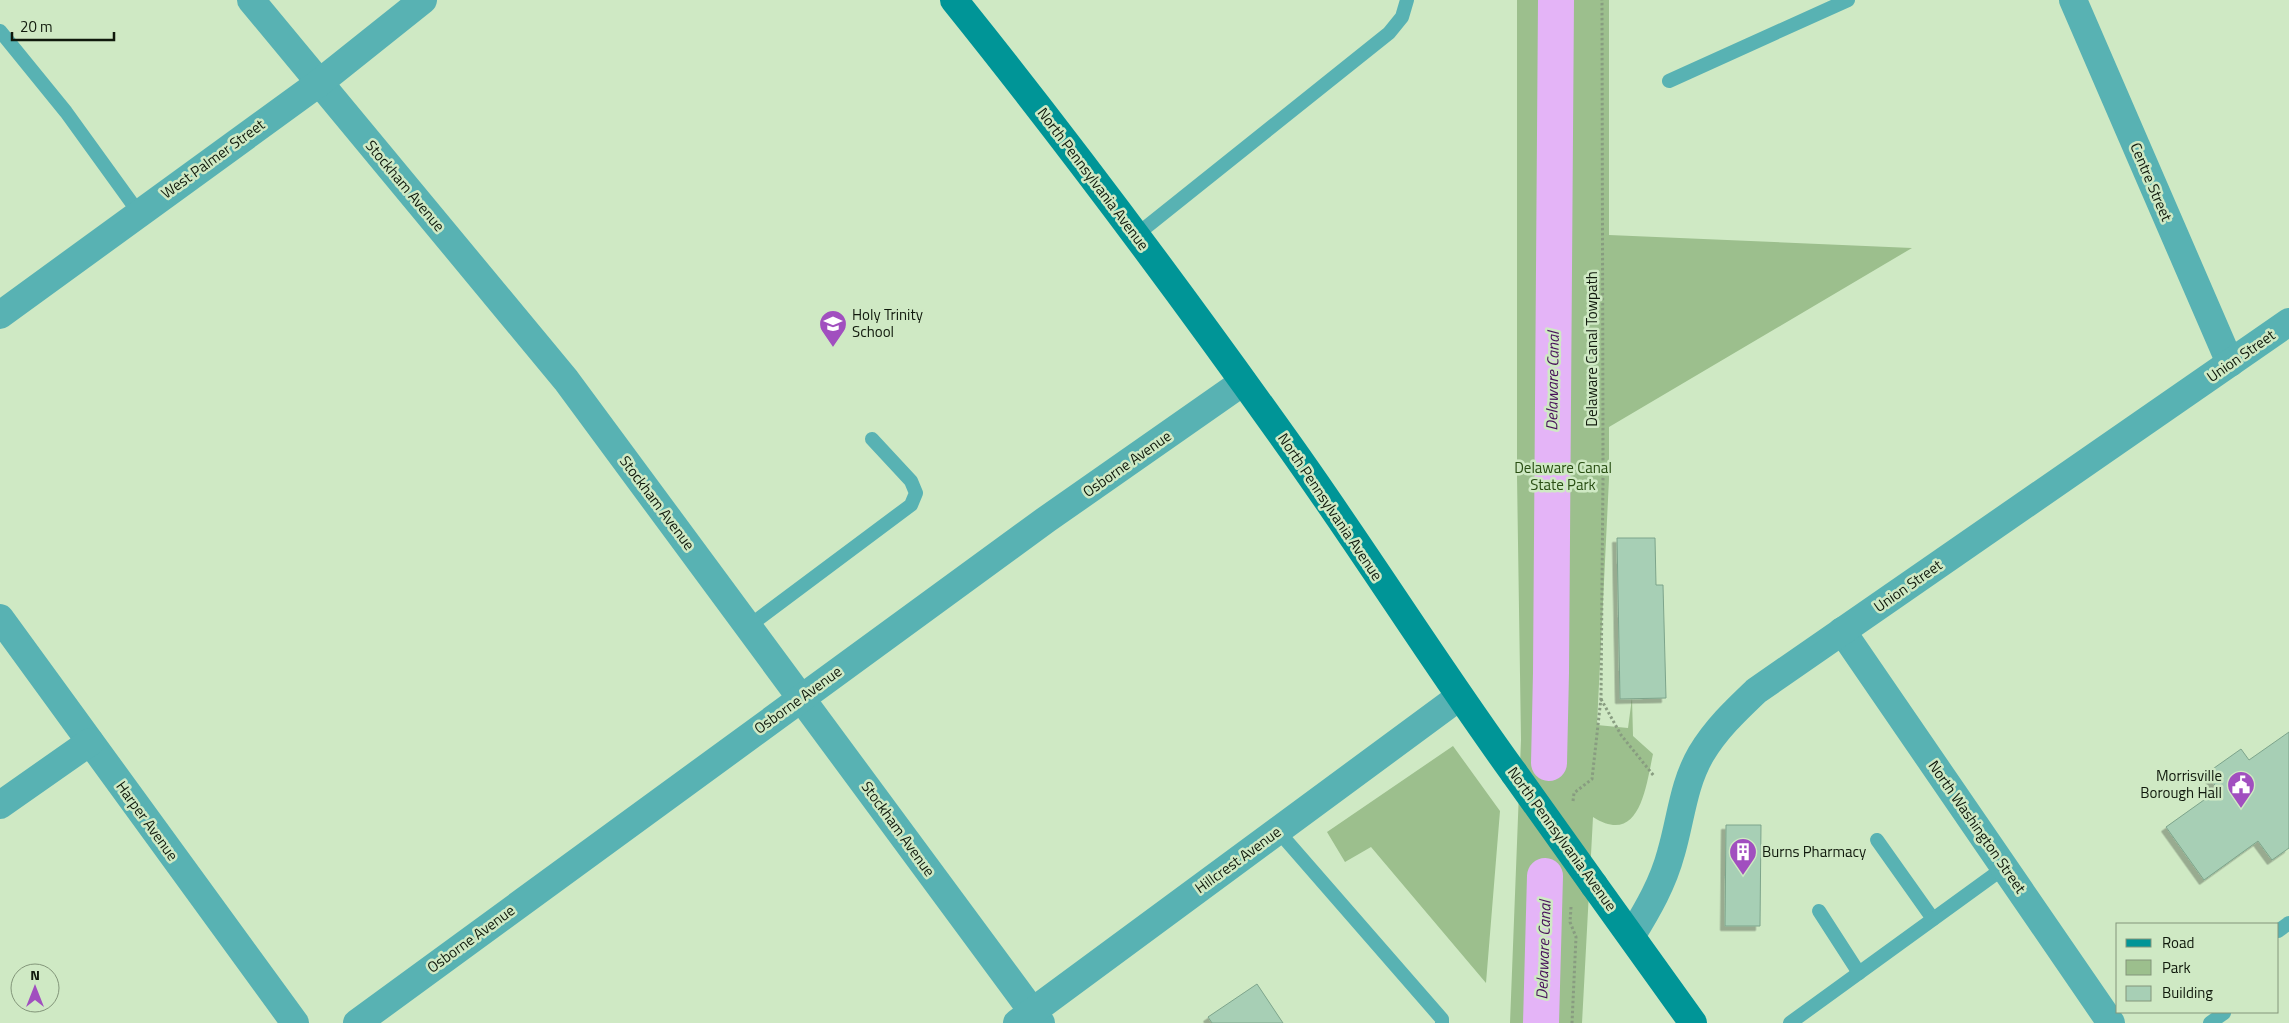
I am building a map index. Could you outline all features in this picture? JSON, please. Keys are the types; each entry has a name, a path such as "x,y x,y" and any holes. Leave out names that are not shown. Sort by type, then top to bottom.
{"main road":[{"name":"North Pennsylvania Avenue","path":"954,0 1039,106 1287,442 1459,697 1632,935 1693,1023"}],"street":[{"name":"Stockham Avenue","path":"251,0 566,380 749,626 1030,1019"},
{"name":"West Palmer Street","path":"0,315 319,82 422,0"},
{"name":"Centre Street","path":"2073,0 2230,363"},
{"name":"Union Street","path":"1632,935 1656,896 1671,853 1684,795 1700,755 1724,721 1756,691 2289,322"},
{"name":"Osborne Avenue","path":"357,1023 1048,519 1243,382"},
{"name":"Harper Avenue","path":"0,618 295,1023"},
{"name":"North Washington Street","path":"1842,631 2111,1023"},
{"name":"Hillcrest Avenue","path":"1030,1019 1459,697"},
{"path":"0,804 90,742"}],"lane":[{"path":"1136,236 1389,33 1402,17 1407,0"},
{"path":"1669,81 1848,0"},
{"path":"0,31 66,112 139,213"},
{"path":"749,626 911,505 916,493 911,481 872,439"},
{"path":"1278,831 1442,1019 1442,1023"},
{"path":"1877,840 1933,919"},
{"path":"1790,1023 2005,867"},
{"path":"1819,912 1859,973"},
{"path":"2210,1023 2226,1016"}],"path":[{"name":"Delaware Canal Towpath","path":"1602,0 1603,484 1601,698 1621,735 1654,776"}],"green space":[{"name":"Delaware Canal State Park","path":"1517,0 1609,0 1609,235 1912,248 1609,427 1609,479 1597,725 1628,728 1632,698 1633,736 1653,754 1643,796 1638,809 1631,819 1621,824 1609,824 1593,817 1582,1023 1510,1023 1521,740 1517,477"},
{"path":"1453,746 1500,811 1486,983 1371,847 1345,862 1327,832"}],"building":[{"path":"1617,538 1655,538 1656,585 1663,585 1666,698 1620,699"},
{"name":"Morrisville Borough Hall","path":"2289,732 2289,848 2272,860 2258,841 2204,880 2166,827 2218,790 2207,773 2241,749 2249,760"},
{"name":"Burns Pharmacy","path":"1726,825 1761,825 1760,926 1725,926"},
{"path":"1257,984 1283,1023 1212,1023 1208,1017"}],"waterway":[{"name":"Delaware Canal","path":"1549,763 1556,0"},
{"name":"Delaware Canal","path":"1541,1023 1545,876"}],"place":[{"name":"Holy Trinity School","path":"833,348"},
{"name":"Morrisville Borough Hall","path":"2241,809"},
{"name":"Burns Pharmacy","path":"1743,876"}]}
